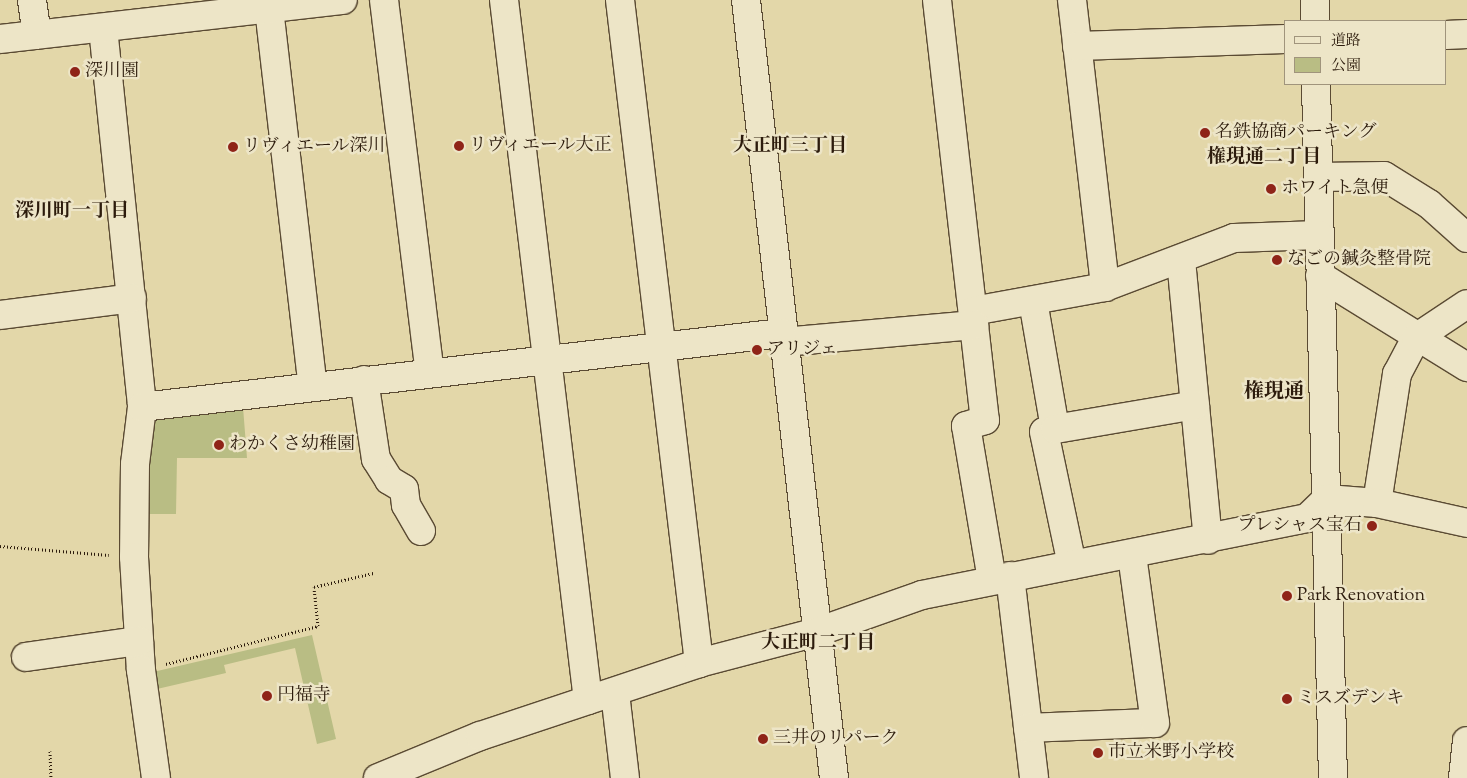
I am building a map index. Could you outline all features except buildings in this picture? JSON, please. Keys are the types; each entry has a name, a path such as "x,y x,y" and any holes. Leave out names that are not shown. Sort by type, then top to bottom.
{"street":[{"path":"32,0 36,35"},
{"path":"0,39 102,28 150,11 343,0"},
{"path":"384,0 430,372"},
{"path":"504,0 588,700"},
{"path":"620,0 699,663"},
{"path":"746,0 834,778"},
{"path":"937,0 985,420 966,426 1001,577 1028,728 1034,778"},
{"path":"1072,0 1105,287"},
{"path":"1315,0 1315,20"},
{"path":"268,4 313,386"},
{"path":"102,28 142,407 135,464 134,557 141,670 156,778"},
{"path":"1447,35 1467,34"},
{"path":"1077,46 1284,39"},
{"path":"1316,85 1334,778"},
{"path":"1319,177 1384,176 1429,204 1467,238"},
{"path":"142,407 661,344 783,338 974,318 1033,301 1105,287 1181,260 1234,238 1319,235"},
{"path":"1181,260 1208,540"},
{"path":"1320,276 1416,338 1467,367"},
{"path":"0,315 132,298"},
{"path":"1033,301 1055,430"},
{"path":"1377,503 1397,374 1416,338 1467,304"},
{"path":"364,380 376,459 389,480 404,489 406,504 420,531"},
{"path":"1072,565 1044,432 1195,405"},
{"path":"378,778 480,736 588,700 615,693 699,663 817,632 922,595 1001,577 1208,540 1307,518 1327,499 1377,503 1467,523"},
{"path":"1028,728 1155,723 1132,555"},
{"path":"26,657 139,640"},
{"path":"615,693 625,778"},
{"path":"1463,778 1467,741"}],"path":[{"path":"0,546 134,557"},
{"path":"141,670 318,626 314,587 374,573"},
{"path":"50,751 51,778"}],"green space":[{"path":"243,407 247,458 177,458 176,514 146,514 150,420"},
{"path":"312,635 336,739 317,744 295,648 224,665 226,673 157,689 153,672"}],"place":[{"name":"深川園","path":"75,72"},
{"name":"名鉄協商パーキング","path":"1205,133"},
{"name":"リヴィエール大正","path":"459,146"},
{"name":"リヴィエール深川","path":"233,147"},
{"name":"ホワイト急便","path":"1271,189"},
{"name":"なごの鍼灸整骨院","path":"1277,260"},
{"name":"アリジェ","path":"757,350"},
{"name":"わかくさ幼稚園","path":"219,445"},
{"name":"プレシャス宝石","path":"1372,526"},
{"name":"Park Renovation","path":"1287,596"},
{"name":"円福寺","path":"267,696"},
{"name":"ミスズデンキ","path":"1287,699"},
{"name":"三井のリパーク","path":"763,739"},
{"name":"市立米野小学校","path":"1098,753"}],"district":[{"name":"大正町三丁目","path":"790,147"},
{"name":"権現通二丁目","path":"1264,158"},
{"name":"深川町一丁目","path":"72,212"},
{"name":"権現通","path":"1274,392"},
{"name":"大正町二丁目","path":"818,644"}]}
